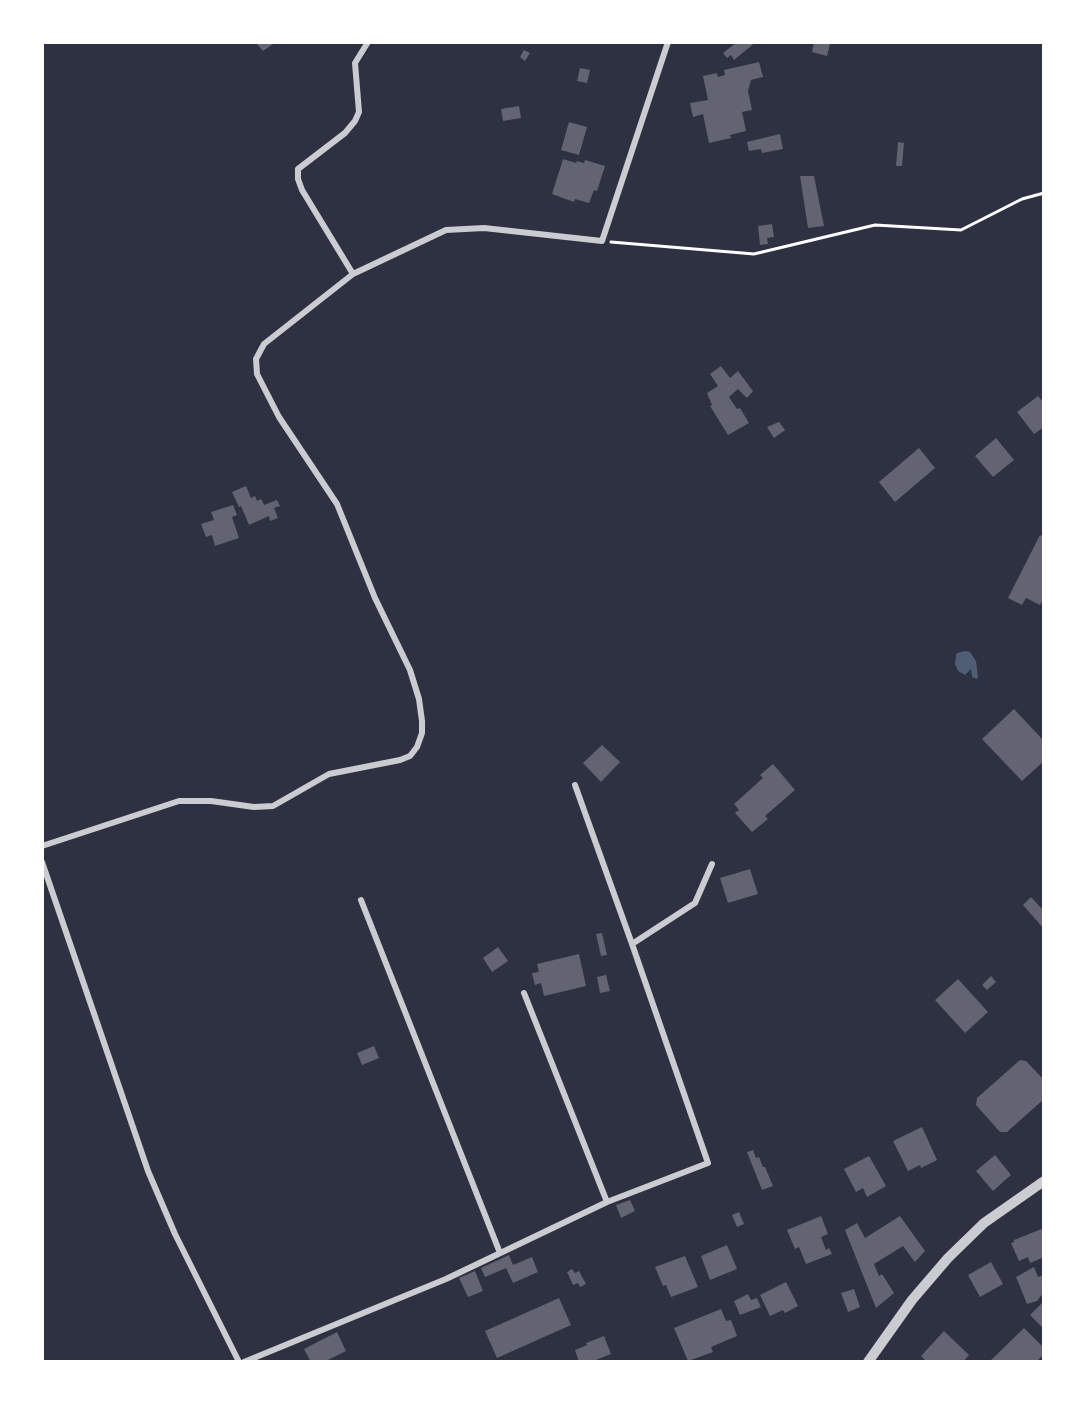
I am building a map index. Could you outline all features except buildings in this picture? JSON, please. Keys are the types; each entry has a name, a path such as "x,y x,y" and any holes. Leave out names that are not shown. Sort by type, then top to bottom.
{"street":[{"path":"353,274 302,190 298,179 298,169 345,134 355,122 358,112 355,63 368,42"},
{"path":"42,846 179,801 211,801 254,807 273,806 329,774 410,756 417,747 422,733 419,699 410,670 375,598 337,504 279,417 257,374 256,359 264,344 353,274 447,230 484,228 602,241 668,42"},
{"path":"244,1362 446,1279 607,1202 708,1163 575,785"},
{"path":"42,862 148,1171 175,1234 239,1362"},
{"path":"632,944 695,903 712,864"},
{"path":"362,900 500,1253"},
{"path":"524,993 607,1202"},
{"path":"868,1362 912,1300 948,1258 984,1223 1044,1181"}],"path":[{"path":"602,241 754,254 875,225 961,231 1022,199 1044,193"}],"water":[{"path":"970,652 976,661 977,679 972,677 971,669 965,675 958,671 955,664 957,653"}]}
